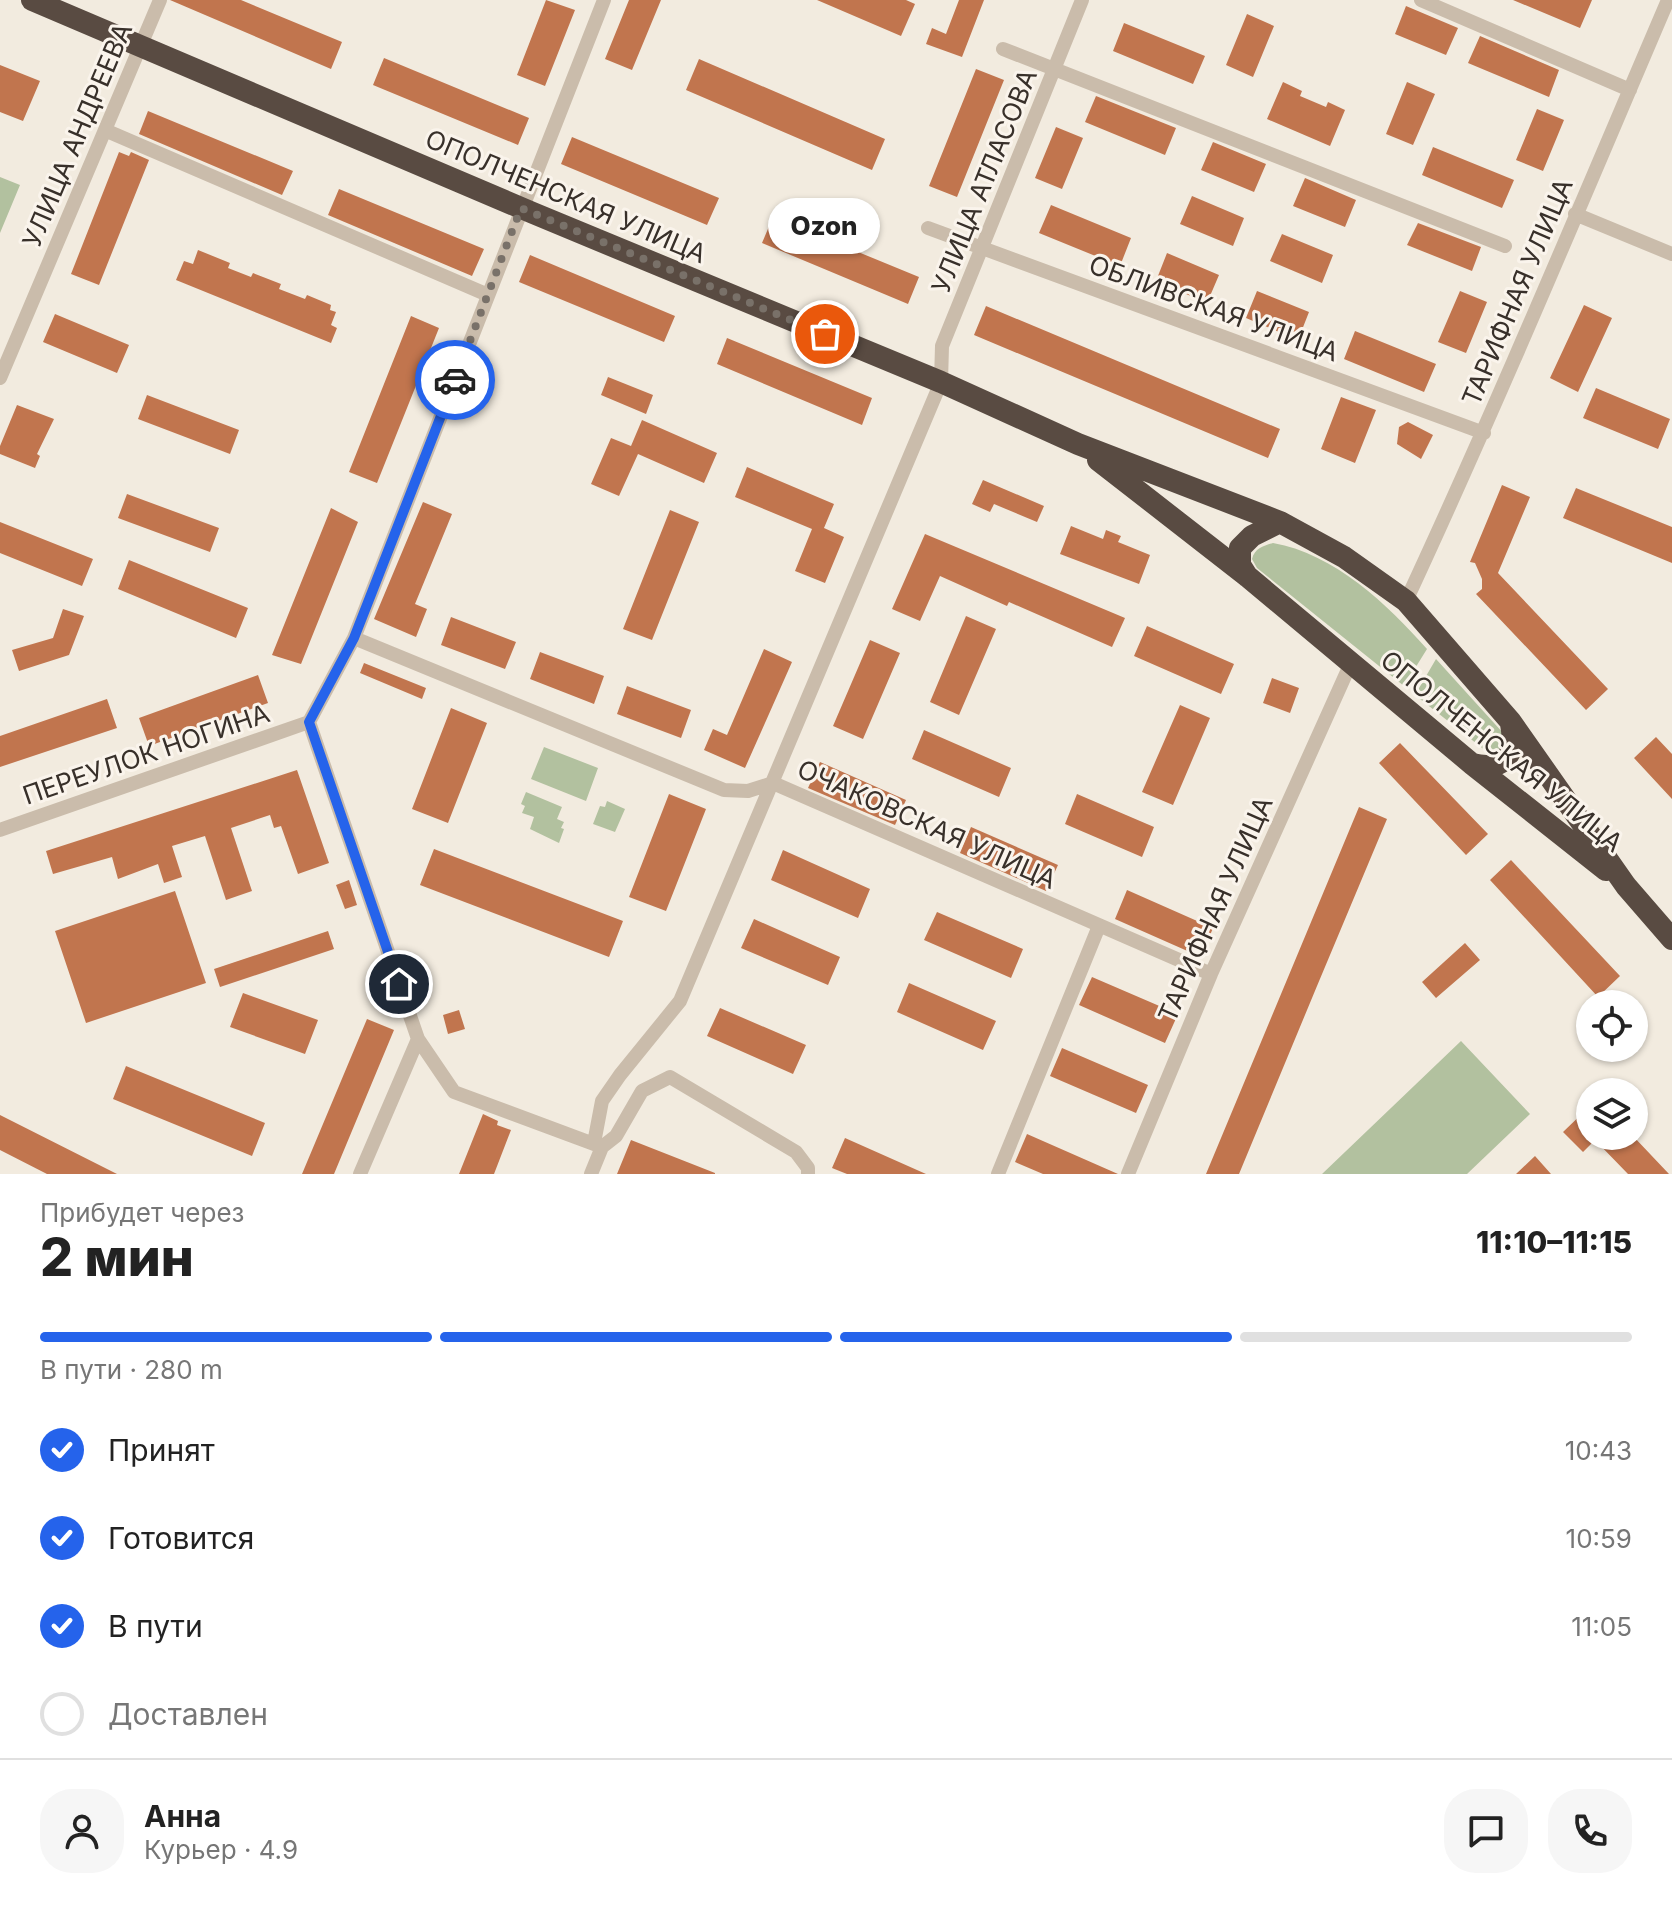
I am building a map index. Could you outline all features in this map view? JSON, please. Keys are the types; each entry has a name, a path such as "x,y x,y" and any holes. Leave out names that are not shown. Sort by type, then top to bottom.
{"highway":[{"name":"ОПОЛЧЕНСКАЯ УЛИЦА","path":"32,0 140,48 941,382 1078,444 1280,522 1344,557 1406,601 1511,722 1626,886"},
{"name":"ОПОЛЧЕНСКАЯ УЛИЦА","path":"1078,444 1247,576 1350,665 1626,886"},
{"path":"1247,576 1240,565 1240,548 1252,536 1280,522"},
{"path":"1472,764 1487,768 1496,766 1509,755 1514,739 1511,722"},
{"path":"1626,886 1672,939"}],"street":[{"name":"УЛИЦА АНДРЕЕВА","path":"0,378 160,0"},
{"path":"602,1147 454,1092 418,1039 309,722 354,638 604,0"},
{"name":"УЛИЦА АТЛАСОВА","path":"602,1147 594,1143 602,1101 680,1001 941,382 942,346 1082,0"},
{"path":"1421,0 1630,90"},
{"name":"ТАРИФНАЯ УЛИЦА","path":"1406,601 1484,433 1668,0"},
{"path":"1003,49 1505,246"},
{"path":"107,131 488,295"},
{"path":"1575,214 1672,254"},
{"name":"ОБЛИВСКАЯ УЛИЦА","path":"928,228 1484,433"},
{"name":"ОЧАКОВСКАЯ УЛИЦА","path":"354,638 724,790 748,791 773,783 1211,974"},
{"name":"ТАРИФНАЯ УЛИЦА","path":"1128,1174 1211,974 1350,665"},
{"name":"ПЕРЕУЛОК НОГИНА","path":"0,830 309,722"},
{"path":"998,1174 1099,926"},
{"path":"360,1174 418,1039"},
{"path":"591,1174 602,1147 616,1136 642,1091 670,1077 796,1152 808,1168 808,1174"}],"green space":[{"path":"0,177 20,185 0,233"},
{"path":"1273,543 1318,558 1358,583 1427,649 1404,686 1257,568 1252,559 1255,552"},
{"path":"1436,659 1504,734 1503,749 1491,755 1415,695"},
{"path":"544,747 598,768 586,801 531,779"},
{"path":"526,792 562,807 557,819 564,822 559,843 530,829 534,817 522,813 525,806 521,804"},
{"path":"607,801 625,809 615,832 593,824 600,806 605,807"},
{"path":"1461,1041 1530,1114 1467,1174 1322,1174"}],"building":[{"path":"170,0 241,0 342,42 331,69"},
{"path":"546,0 575,10 545,86 517,75"},
{"path":"629,0 661,0 632,70 605,59"},
{"path":"817,0 906,0 915,4 901,36"},
{"path":"959,0 984,0 962,57 926,44 932,28 946,34"},
{"path":"1513,0 1592,0 1580,28"},
{"path":"1406,6 1458,28 1446,55 1395,34"},
{"path":"1247,14 1274,26 1253,77 1226,65"},
{"path":"1124,23 1205,56 1193,84 1113,51"},
{"path":"1480,36 1559,70 1549,97 1468,63"},
{"path":"384,58 529,118 518,145 373,85"},
{"path":"699,59 885,139 872,170 686,90"},
{"path":"0,65 40,81 23,121 0,112"},
{"path":"976,69 1004,80 957,197 929,186"},
{"path":"1283,82 1302,91 1300,96 1326,107 1328,102 1345,110 1330,146 1267,119"},
{"path":"1407,82 1435,94 1413,145 1386,134"},
{"path":"1096,96 1176,128 1165,155 1085,122"},
{"path":"1537,109 1564,120 1543,171 1516,160"},
{"path":"148,111 293,171 282,195 139,134"},
{"path":"1056,127 1083,138 1062,189 1035,178"},
{"path":"572,137 719,198 707,225 561,164"},
{"path":"1213,142 1266,164 1254,192 1201,170"},
{"path":"1433,147 1514,180 1502,208 1422,175"},
{"path":"119,152 129,156 131,152 149,160 99,285 71,274"},
{"path":"1305,178 1356,200 1345,227 1293,206"},
{"path":"339,189 484,249 472,276 328,215"},
{"path":"1192,196 1244,218 1233,246 1180,224"},
{"path":"1051,205 1131,238 1120,266 1039,233"},
{"path":"773,217 919,277 908,304 762,243"},
{"path":"1418,223 1481,247 1472,271 1407,245"},
{"path":"1282,234 1333,255 1322,283 1270,261"},
{"path":"198,250 230,263 228,268 251,277 253,273 281,284 279,289 305,299 307,295 331,305 330,310 336,312 331,325 337,328 331,343 176,280 184,261 193,264"},
{"path":"1167,253 1219,275 1207,303 1156,281"},
{"path":"530,255 675,316 664,342 519,282"},
{"path":"1257,291 1309,312 1298,340 1246,318"},
{"path":"1460,291 1487,302 1466,353 1438,342"},
{"path":"1584,305 1612,318 1578,392 1550,378"},
{"path":"986,306 1280,429 1268,458 974,335"},
{"path":"55,314 129,345 117,373 43,342"},
{"path":"411,316 439,328 377,483 349,472"},
{"path":"1355,331 1436,364 1424,392 1344,359"},
{"path":"727,338 872,398 862,425 717,364"},
{"path":"608,377 653,395 646,414 601,395"},
{"path":"1596,388 1670,419 1658,449 1583,418"},
{"path":"147,395 239,430 230,454 138,419"},
{"path":"1341,397 1376,410 1355,463 1321,449"},
{"path":"17,405 54,419 37,454 40,456 35,468 0,454 0,446"},
{"path":"642,420 717,453 704,483 638,454 619,496 591,484 611,438 631,446"},
{"path":"1408,422 1433,435 1421,459 1397,444 1399,427"},
{"path":"747,467 834,504 824,528 844,537 825,583 795,571 812,529 735,497"},
{"path":"983,480 1044,506 1037,522 994,504 990,512 972,504"},
{"path":"1502,485 1530,497 1498,573 1608,689 1586,710 1476,594 1482,589 1482,579 1475,563 1470,562"},
{"path":"1576,488 1672,527 1672,563 1563,518"},
{"path":"127,494 219,528 210,552 118,518"},
{"path":"423,502 452,514 415,604 427,609 416,637 374,619"},
{"path":"331,508 358,522 301,664 272,655"},
{"path":"670,510 699,522 652,640 623,629"},
{"path":"0,522 93,559 82,586 0,553"},
{"path":"1071,526 1103,539 1106,530 1121,536 1118,542 1150,555 1139,584 1060,554"},
{"path":"925,534 1125,618 1112,647 940,576 920,621 892,609"},
{"path":"129,560 248,608 236,638 118,589"},
{"path":"63,609 84,616 69,655 19,671 12,650 53,638"},
{"path":"966,616 996,629 959,715 930,702"},
{"path":"451,617 516,642 505,669 441,645"},
{"path":"1147,626 1234,664 1221,694 1134,656"},
{"path":"870,640 900,653 863,739 833,726"},
{"path":"764,649 792,662 745,768 704,750 713,729 727,735"},
{"path":"540,652 604,676 594,704 530,679"},
{"path":"364,663 426,688 422,699 360,673"},
{"path":"258,675 268,703 149,746 139,718"},
{"path":"1272,678 1299,688 1290,713 1263,703"},
{"path":"627,686 691,710 681,738 617,714"},
{"path":"107,699 117,728 0,767 0,736"},
{"path":"1180,705 1210,718 1173,805 1142,792"},
{"path":"451,708 487,723 448,823 412,809"},
{"path":"924,730 1011,768 999,797 912,759"},
{"path":"1656,737 1672,754 1672,799 1634,758"},
{"path":"1400,743 1488,834 1466,855 1379,763"},
{"path":"820,762 906,800 895,825 808,788"},
{"path":"297,770 329,863 298,874 281,826 274,828 270,815 231,828 252,891 226,900 205,836 172,846 182,877 164,883 158,864 118,879 112,857 53,874 46,851"},
{"path":"669,794 706,809 666,911 629,897"},
{"path":"1077,794 1154,827 1142,857 1065,824"},
{"path":"1359,807 1387,819 1239,1174 1206,1174"},
{"path":"971,827 1058,865 1046,891 960,853"},
{"path":"434,849 623,921 609,957 420,885"},
{"path":"783,850 870,889 858,918 771,880"},
{"path":"1511,860 1620,976 1605,990 1592,990 1490,880"},
{"path":"349,880 357,905 345,909 336,885"},
{"path":"1127,890 1213,928 1201,957 1115,919"},
{"path":"175,891 206,983 86,1023 55,931"},
{"path":"937,912 1023,949 1011,978 924,940"},
{"path":"754,919 840,957 828,985 741,948"},
{"path":"328,931 334,949 220,987 214,969"},
{"path":"1465,943 1480,960 1436,998 1422,982"},
{"path":"1092,977 1178,1014 1165,1043 1079,1005"},
{"path":"909,983 996,1021 983,1050 897,1012"},
{"path":"243,993 318,1020 305,1054 230,1027"},
{"path":"720,1008 806,1045 793,1074 707,1036"},
{"path":"459,1010 465,1029 448,1034 443,1015"},
{"path":"367,1019 394,1030 334,1174 302,1174"},
{"path":"1062,1048 1148,1085 1136,1113 1050,1076"},
{"path":"126,1066 265,1123 252,1156 113,1099"},
{"path":"483,1114 498,1121 497,1125 511,1130 494,1174 459,1174"},
{"path":"0,1115 117,1174 47,1174 0,1150"},
{"path":"1576,1119 1576,1145 1563,1132"},
{"path":"1027,1134 1118,1174 1043,1174 1015,1162"},
{"path":"845,1138 926,1174 847,1174 832,1168"},
{"path":"631,1140 715,1173 715,1174 617,1174"},
{"path":"1605,1150 1646,1150 1669,1174 1628,1174"},
{"path":"1535,1156 1551,1174 1516,1174"}],"way so far":[{"path":"455,380 521,208 825,334"}],"place":[{"name":"Ozon","path":"825,334"}],"route":[{"path":"399,984 309,722 354,638 455,380"}]}
